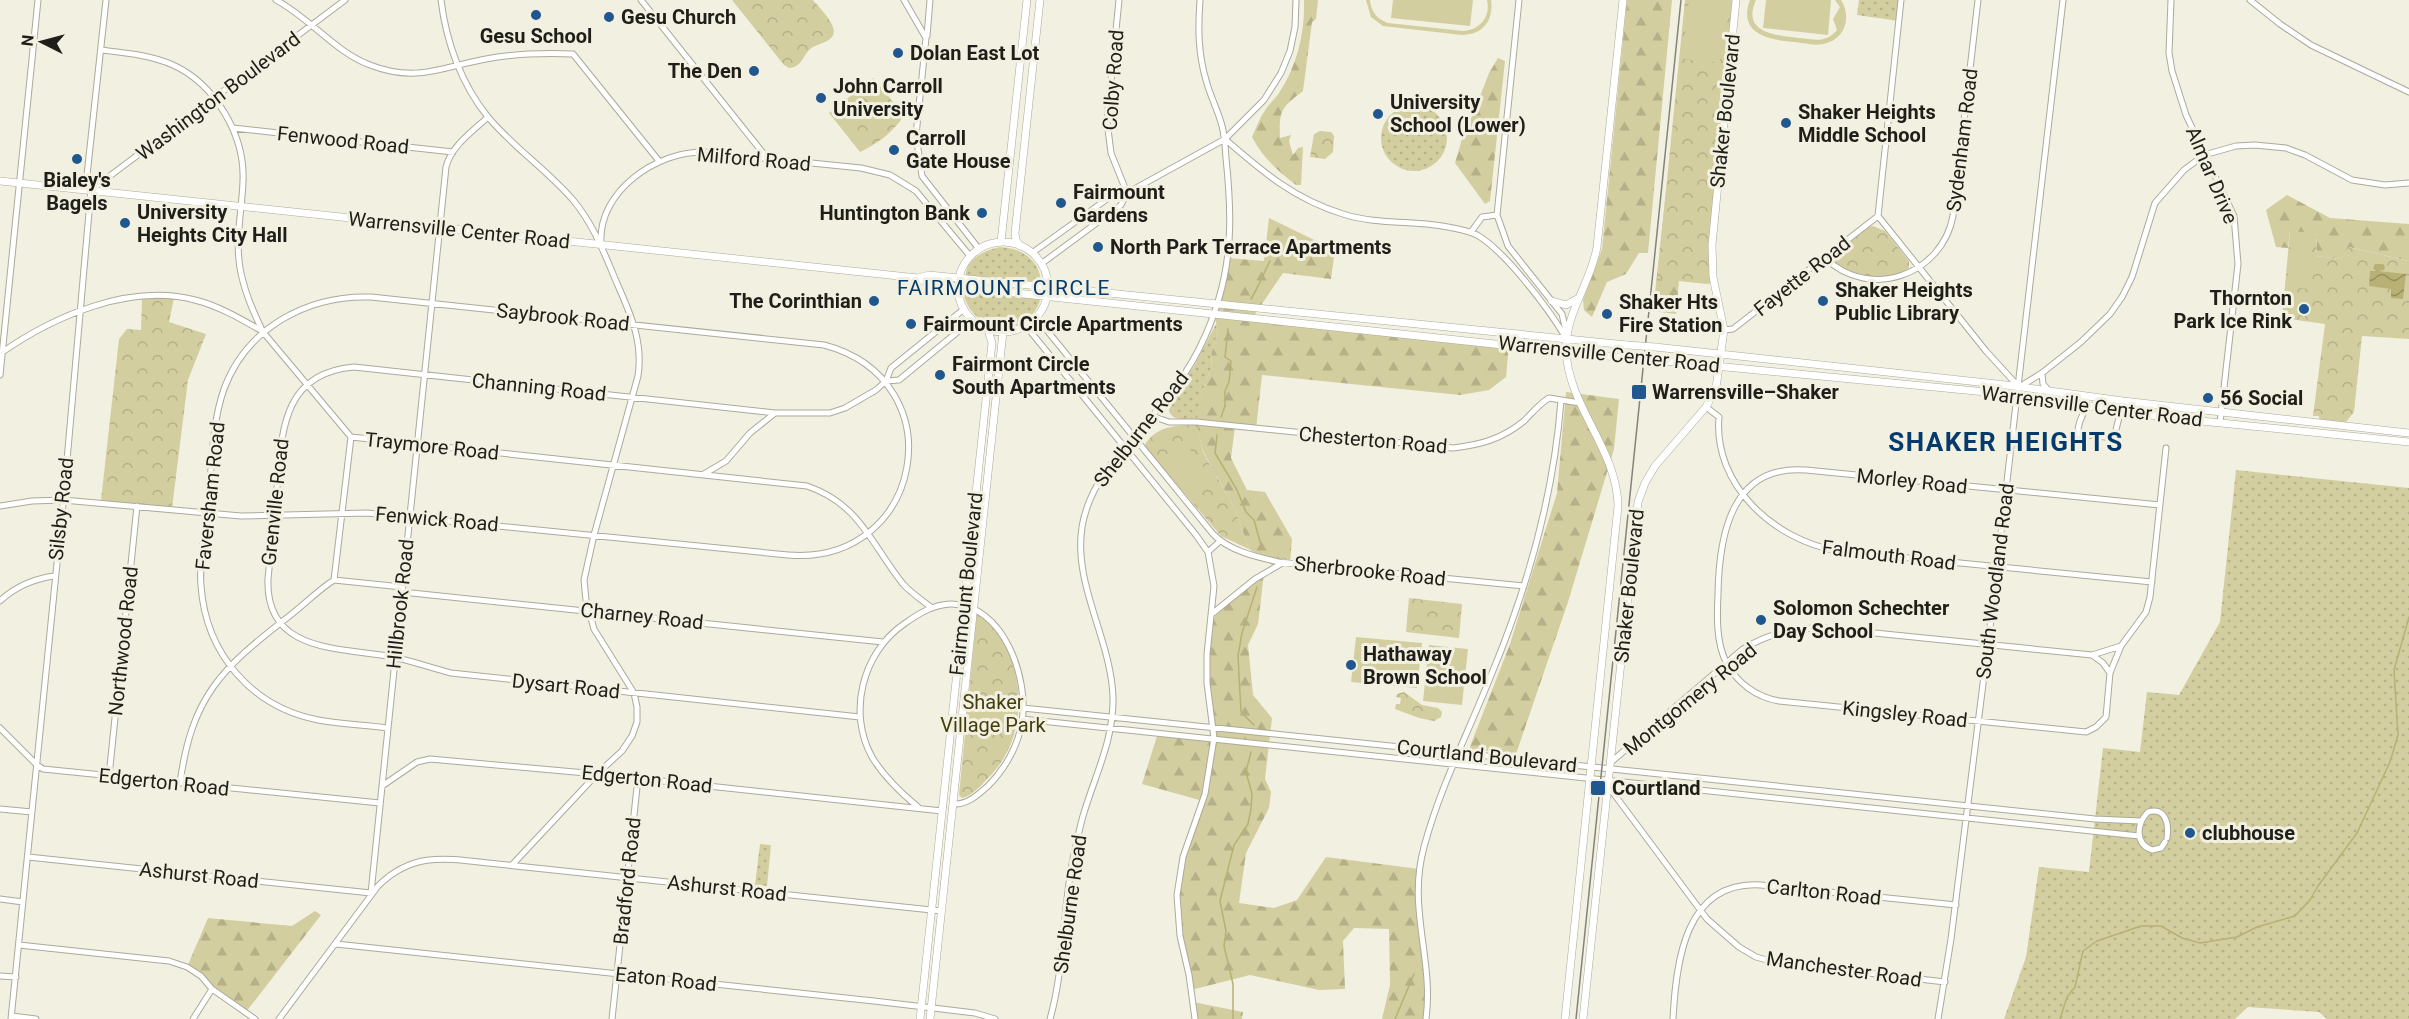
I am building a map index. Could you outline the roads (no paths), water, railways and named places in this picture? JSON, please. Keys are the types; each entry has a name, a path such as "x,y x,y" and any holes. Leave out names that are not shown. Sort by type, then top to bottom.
{"main road":[{"path":"1001,242 1027,0"},
{"path":"1020,246 1015,234 1040,0"},
{"name":"Shaker Boulevard","path":"1565,1019 1618,497 1610,462 1572,384 1566,350 1577,299 1594,263 1597,247 1623,0"},
{"name":"Shaker Boulevard","path":"1584,1019 1638,502 1655,466 1706,407 1714,393 1722,355 1724,330 1713,278 1712,245 1736,0"},
{"name":"Warrensville Center Road","path":"0,181 918,278 929,275 1627,345 2019,387 2221,413 2409,433"},
{"path":"1001,242 1020,246 1041,264 1048,287 1047,297 1036,317 1026,326 1003,332 988,330 972,320 963,309 958,287 962,267 979,249 1001,242"},
{"name":"Warrensville Center Road","path":"918,278 929,284 1047,297 1626,358 2018,396 2121,412 2409,442"},
{"path":"1552,301 1566,305 1577,299"},
{"name":"Fairmount Boulevard","path":"920,1019 992,344 988,330"},
{"name":"Fairmount Boulevard","path":"930,1019 1003,332"}],"street":[{"path":"0,375 38,0"},
{"name":"Silsby Road","path":"11,1018 81,311 91,190 87,175 106,0"},
{"path":"276,0 313,24 334,44 369,65 403,74 432,72 509,55 573,54 659,161"},
{"name":"Washington Boulevard","path":"91,190 345,0"},
{"path":"441,0 444,27 458,67 488,117 573,200 602,245 634,325 639,360 632,397 584,580 589,610 600,640 634,693 638,715 632,736 622,751 597,774 512,865"},
{"path":"641,0 767,158"},
{"path":"904,0 926,38"},
{"path":"930,0 916,135 918,157 926,181 979,249"},
{"name":"Colby Road","path":"1119,0 1107,121 1111,153 1127,193"},
{"name":"Shelburne Road","path":"1050,1019 1061,967 1072,862 1083,816 1103,763 1113,717 1113,692 1106,653 1084,576 1081,541 1083,520 1092,493 1108,467 1152,416 1193,361 1214,314 1226,268 1231,226 1225,139 1200,57 1198,28 1200,0"},
{"path":"1041,264 1121,205 1127,193 1225,139 1264,100 1281,73 1290,51 1296,0"},
{"path":"1519,0 1497,215 1506,242 1564,318 1567,339"},
{"path":"1901,0 1878,216 2002,371 2019,387 2042,373 2095,330 2110,314 2132,277 2155,203 2176,178 2204,155 2236,146 2286,148 2305,155 2352,180 2385,185 2409,183"},
{"name":"Sydenham Road","path":"1919,268 1940,248 1952,224 1978,0"},
{"name":"South Woodland Road","path":"1938,1019 1956,905 2007,491 2063,0"},
{"name":"Almar Drive","path":"2171,0 2169,53 2172,71 2186,115 2234,216 2237,239 2238,264 2220,423"},
{"path":"2250,0 2311,45 2409,92"},
{"name":"Traymore Road","path":"101,50 140,54 174,66 192,77 215,99 233,128 243,179 237,236 244,287 252,309 263,332 351,437 796,484 813,488 845,506 868,532 904,585 932,608"},
{"name":"Hillbrook Road","path":"371,893 446,167 453,152 488,117"},
{"name":"Fenwood Road","path":"233,128 453,152"},
{"path":"1225,139 1274,181 1318,206 1346,215 1442,226 1471,232 1502,255 1567,339"},
{"name":"Milford Road","path":"602,245 601,234 604,221 618,195 640,173 659,161 678,155 698,152 873,170 896,178 916,191"},
{"path":"926,181 916,191 970,256"},
{"path":"1032,254 1112,195 1118,192 1127,193"},
{"path":"1471,232 1482,217 1497,215"},
{"name":"Fayette Road","path":"1724,330 1732,330 1878,216"},
{"path":"1825,258 1840,270 1867,278 1893,278 1919,268"},
{"path":"1,352 81,311 122,298 159,295 194,300 242,320 263,332"},
{"name":"Saybrook Road","path":"263,332 302,308 324,300 348,296 824,345 855,357 886,381"},
{"path":"242,320 252,309"},
{"path":"963,309 891,368 886,381 899,380 972,320"},
{"path":"1036,317 1220,541 1208,552"},
{"path":"1026,326 1208,552 1214,586 1207,683 1214,738 1205,794 1183,857 1177,895 1180,936 1189,975 1195,1019"},
{"name":"Faversham Road","path":"263,332 242,357 224,390 217,416 201,574 203,602 211,634 229,667 263,698 293,713 318,720 387,728"},
{"name":"Channing Road","path":"307,386 323,374 348,368 775,413 830,413 865,398 886,381"},
{"path":"2042,373 2043,384 2049,391"},
{"name":"Fenwick Road","path":"0,506 32,501 63,500 207,513 274,516 341,513 409,515 807,556 841,549 868,532 886,515 895,501 905,478 908,458 905,423 899,405 886,381"},
{"name":"Grenville Road","path":"280,623 273,610 268,587 284,423 296,397 307,386"},
{"name":"Chesterton Road","path":"1152,416 1169,422 1196,422 1453,448 1477,445 1495,439 1514,429 1549,398 1561,400"},
{"path":"1426,1019 1428,982 1418,913 1418,871 1426,840 1458,753 1493,673 1524,586 1550,491 1561,400 1580,403"},
{"path":"2086,406 2084,415 2078,423 2078,434 2114,438 2123,401"},
{"name":"Falmouth Road","path":"1706,407 1719,417 1718,436 1721,454 1743,493 1753,506 1776,526 1812,545 1838,551 2152,582"},
{"path":"704,474 726,461 750,433 775,413"},
{"path":"180,783 184,751 192,726 209,692 229,667 334,580 351,437"},
{"path":"2110,673 2121,646 2146,612 2152,582 2166,448"},
{"name":"Morley Road","path":"1743,493 1772,474 1799,469 2160,506"},
{"path":"1727,663 1720,639 1718,581 1728,519 1743,493"},
{"name":"Northwood Road","path":"109,776 137,506"},
{"name":"Sherbrooke Road","path":"1220,541 1250,555 1284,562 1524,586"},
{"path":"1213,613 1255,579 1284,562"},
{"path":"0,601 29,582 54,576"},
{"name":"Charney Road","path":"334,580 402,590 883,642"},
{"path":"919,808 897,789 877,765 867,745 860,717 864,680 883,642 899,628 932,608 948,604 974,609 993,624 1011,651 1021,680 1023,708 1013,751 999,773 972,799 961,804 953,804"},
{"name":"Dysart Road","path":"280,623 294,635 315,646 394,658 451,674 860,717"},
{"name":"Montgomery Road","path":"1610,766 1727,663 1754,643 1793,630 1810,628 2092,655 2121,646"},
{"path":"2092,655 2103,663 2110,673"},
{"name":"Kingsley Road","path":"1727,663 1746,686 1766,699 2086,732 2096,728 2106,717 2110,673"},
{"name":"Courtland Boulevard","path":"1022,719 1590,778 1608,783 1637,783 2090,830 2139,836 2144,846 2152,850 2161,848 2166,840 2168,824 2160,813 2148,812 2137,823 1638,772 1610,766 1591,767 1023,708"},
{"path":"0,728 37,765"},
{"path":"1345,752 1346,741"},
{"name":"Edgerton Road","path":"382,786 417,762 430,759 638,778 942,811"},
{"name":"Edgerton Road","path":"37,765 43,769 380,803"},
{"path":"1637,783 1638,772"},
{"name":"Bradford Road","path":"612,1019 638,778"},
{"name":"Manchester Road","path":"1608,783 1700,910 1731,941 1748,953 1764,960 1791,966 1945,982"},
{"path":"1809,800 1810,789"},
{"path":"1949,815 1951,804"},
{"path":"0,809 32,812"},
{"path":"2090,830 2091,818"},
{"path":"2139,836 2140,821"},
{"name":"Ashurst Road","path":"28,857 371,893"},
{"name":"Ashurst Road","path":"279,1019 336,944 371,893 399,868 429,859 448,858 941,910"},
{"name":"Carlton Road","path":"1700,910 1730,889 1755,885 1956,905"},
{"path":"0,899 23,902"},
{"path":"1673,1019 1682,953 1689,928 1700,910"},
{"name":"Eaton Road","path":"336,944 931,1007 995,1019"},
{"path":"19,945 169,961 187,967 201,976 212,989 255,1019"},
{"path":"0,976 16,977"},
{"path":"193,1019 212,989"},
{"path":"11,1018 36,1019"}],"water":[{"path":"2375,264 2383,264 2385,267 2384,270 2378,271 2406,274 2403,299 2391,298 2391,289 2369,286 2370,271 2376,271 2373,268"}],"waterway":[{"path":"1251,299 1270,261"},
{"path":"1221,417 1225,406 1225,391 1229,382 1231,361 1225,357 1228,329"},
{"path":"1217,435 1215,453 1237,490 1246,512 1254,520 1262,549"},
{"path":"1254,725 1241,712 1238,656 1242,633 1257,587"},
{"path":"2060,1019 2067,997 2075,987 2083,951 2097,941 2141,926 2161,926 2182,938 2200,943 2237,937 2257,927 2295,916 2310,900 2357,833 2390,762 2398,735 2394,670 2409,617"},
{"path":"1233,1019 1233,984 1224,946 1226,931 1220,901 1234,845 1248,824 1252,794 1246,772 1251,752"},
{"path":"1395,1019 1414,974"}],"tram line":[{"path":"1576,1019 1681,0"}],"place":[{"name":"Gesu School","path":"536,15"},
{"name":"Gesu Church","path":"609,17"},
{"name":"Dolan East Lot","path":"898,53"},
{"name":"The Den","path":"754,71"},
{"name":"John Carroll University","path":"821,98"},
{"name":"University School (Lower)","path":"1378,114"},
{"name":"Shaker Heights Middle School","path":"1786,123"},
{"name":"Carroll Gate House","path":"894,150"},
{"name":"Bialey's Bagels","path":"77,159"},
{"name":"Fairmount Gardens","path":"1061,203"},
{"name":"Huntington Bank","path":"982,213"},
{"name":"University Heights City Hall","path":"125,223"},
{"name":"North Park Terrace Apartments","path":"1098,247"},
{"name":"The Corinthian","path":"874,301"},
{"name":"Shaker Heights Public Library","path":"1823,301"},
{"name":"Thornton Park Ice Rink","path":"2304,309"},
{"name":"Shaker Hts Fire Station","path":"1607,314"},
{"name":"Fairmount Circle Apartments","path":"911,324"},
{"name":"Fairmont Circle South Apartments","path":"940,375"},
{"name":"Warrensville–Shaker","path":"1639,392"},
{"name":"56 Social","path":"2208,398"},
{"name":"Solomon Schechter Day School","path":"1761,620"},
{"name":"Hathaway Brown School","path":"1351,665"},
{"name":"Courtland","path":"1598,788"},
{"name":"clubhouse","path":"2190,833"}],"district":[{"name":"FAIRMOUNT CIRCLE","path":"1004,288"},
{"name":"SHAKER HEIGHTS","path":"2006,442"}],"park label":[{"name":"Shaker Village Park","path":"993,714"}]}
